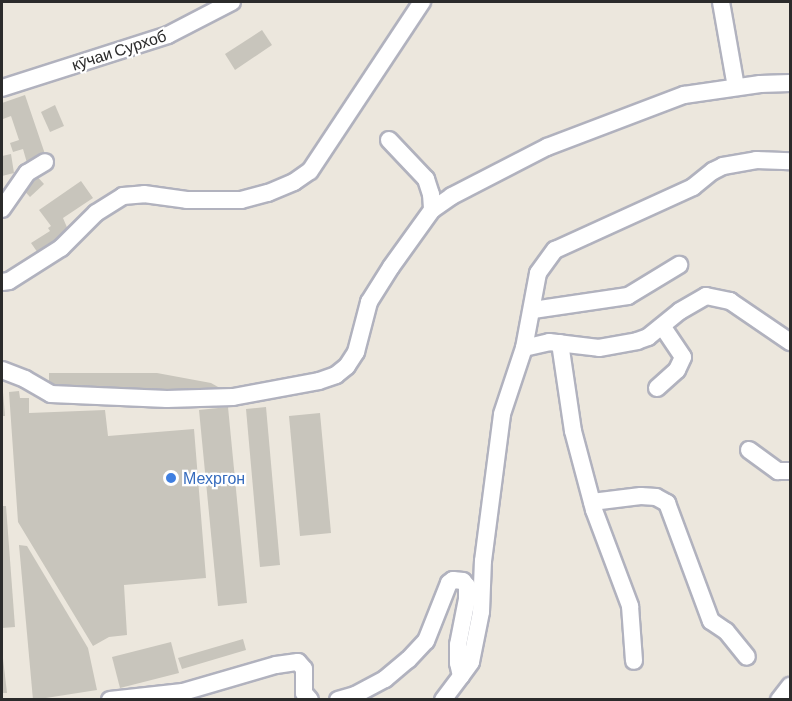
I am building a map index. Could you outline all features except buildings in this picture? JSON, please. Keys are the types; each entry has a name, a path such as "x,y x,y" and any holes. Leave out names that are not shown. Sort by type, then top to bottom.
{"street":[{"name":"кӯчаи Сурхоб","path":"2,88 168,35 232,2"},
{"path":"2,282 9,281 61,248 96,213 123,196 144,194 187,200 241,200 268,193 294,182 310,171 422,2"},
{"path":"721,2 736,87"},
{"path":"2,370 25,379 51,394 167,399 233,397 319,381 336,375 347,366 356,352 369,302 432,210 452,196 547,147 684,94 790,83"},
{"path":"389,140 426,179 431,194 432,210"},
{"path":"442,699 471,662 476,646 483,561 502,414 524,348 533,310 538,273 555,250 693,187 723,166 756,160 790,161"},
{"path":"2,209 27,173 45,162"},
{"path":"533,310 628,296 679,265"},
{"path":"524,348 549,342 598,348 648,337 698,299 706,296 730,300 790,342"},
{"path":"657,388 677,370 683,357 662,326"},
{"path":"560,343 573,431 592,502 630,606 634,661"},
{"path":"748,450 778,471 790,471"},
{"path":"592,502 641,496 656,497 667,503 711,621 726,631 747,657"},
{"path":"338,699 355,695 385,680 408,660 426,641 449,583 458,579 467,586 467,599 458,645 461,676"},
{"path":"110,699 183,696 276,665 298,662 304,669 304,693 310,699"},
{"path":"779,699 790,686"}],"place":[{"name":"Мехргон","path":"171,478"}]}
